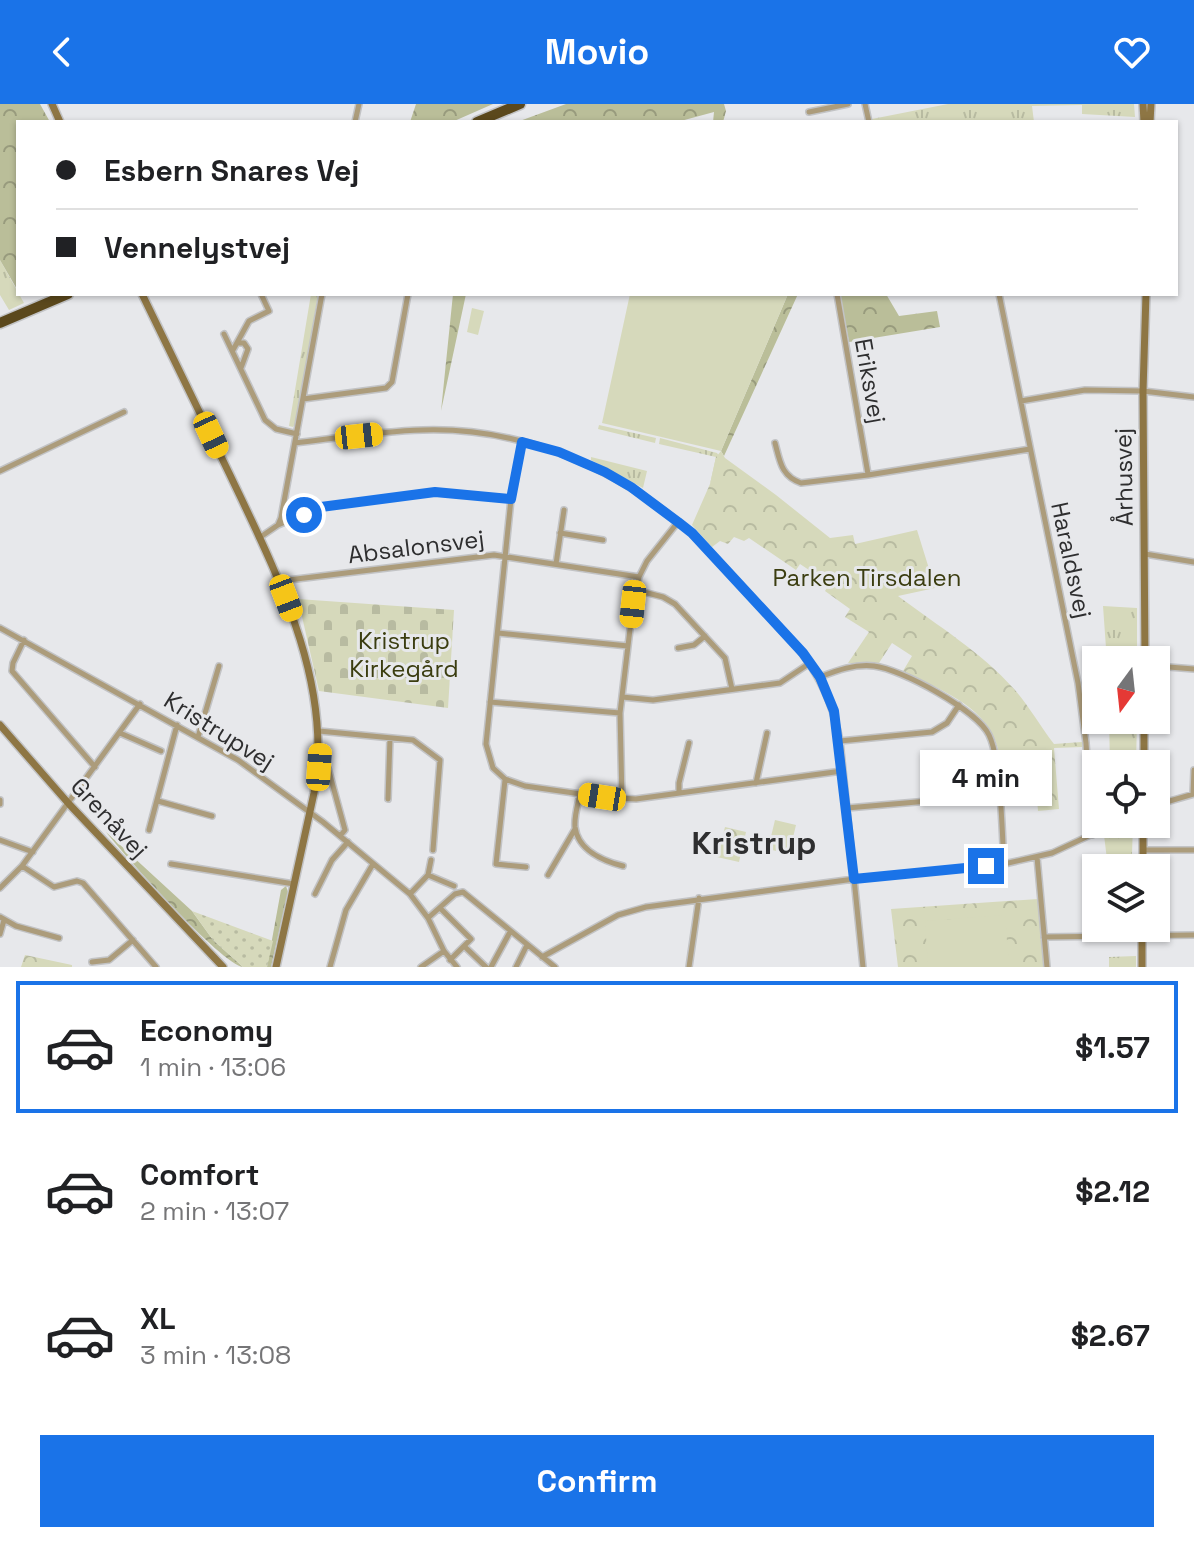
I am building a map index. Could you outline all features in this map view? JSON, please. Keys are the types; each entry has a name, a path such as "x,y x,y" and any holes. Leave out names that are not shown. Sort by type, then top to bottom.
{"highway":[{"path":"482,120 520,104"},
{"path":"0,323 63,296"}],"street":[{"path":"809,112 848,104"},
{"path":"143,296 280,581 301,642 319,731 319,767 278,967"},
{"path":"233,351 249,321 269,311 262,296"},
{"path":"278,525 322,296"},
{"path":"303,399 386,388 392,382 408,296"},
{"name":"Eriksvej","path":"837,296 868,475"},
{"name":"Haraldsvej","path":"999,296 1078,683 1086,750"},
{"name":"Århusvej","path":"1145,646 1143,391 1146,296"},
{"path":"224,334 269,426 297,434"},
{"path":"238,343 244,343 248,349 241,369"},
{"path":"1021,401 1085,390 1143,391 1194,397"},
{"path":"0,471 124,412"},
{"path":"295,443 422,429 482,433 522,442 559,452 605,472 631,487 692,533 810,663 820,677 834,711 840,741 863,967"},
{"path":"522,442 511,499 490,702 487,753 493,768 505,779 525,786 622,799 842,771"},
{"path":"775,443 783,471 790,479 801,483 1030,449"},
{"path":"259,538 278,525 321,507 435,492 511,499"},
{"path":"556,564 564,510"},
{"path":"622,799 620,713 636,590 639,577 656,547 678,522"},
{"path":"560,533 603,540"},
{"path":"1145,554 1194,562"},
{"name":"Absalonsvej","path":"280,581 494,555 639,577"},
{"path":"636,590 663,597 675,604 725,658 732,689"},
{"name":"Kristrupvej","path":"0,628 238,760 348,842 410,894 457,967"},
{"path":"498,633 628,646"},
{"path":"678,648 694,645 705,636"},
{"path":"24,640 12,671 95,767"},
{"path":"622,697 653,700 780,683 810,663"},
{"path":"198,737 219,666"},
{"path":"820,677 842,668 877,666 892,670 971,713 989,735 994,750 1004,864"},
{"path":"1170,667 1194,669"},
{"path":"490,702 620,713"},
{"path":"0,888 33,852 140,704"},
{"path":"840,741 932,732 947,723 959,705"},
{"name":"Grenåvej","path":"0,725 69,804 222,966"},
{"path":"149,830 177,725"},
{"path":"319,731 413,740 440,760 433,850"},
{"path":"120,733 161,751"},
{"path":"756,783 755,775 767,733"},
{"path":"388,799 390,738"},
{"path":"679,793 689,743"},
{"path":"319,767 328,768 345,830 340,836"},
{"path":"1170,801 1193,794 1194,770"},
{"path":"505,779 496,864 526,867"},
{"path":"548,875 575,828 580,794"},
{"path":"847,808 998,795"},
{"path":"158,801 212,816"},
{"path":"575,828 582,843 601,860 623,866"},
{"path":"542,957 618,915 646,907 854,879 1004,864 1037,857 1084,838"},
{"path":"1143,838 1143,854"},
{"path":"0,840 33,852"},
{"path":"315,894 332,860 348,842"},
{"path":"1143,850 1194,850"},
{"path":"1037,857 1047,967"},
{"path":"410,894 428,875 431,860"},
{"path":"171,864 295,884"},
{"path":"330,967 346,910 373,864"},
{"path":"22,866 54,887 77,881 83,883 156,967"},
{"path":"428,875 454,886"},
{"path":"428,918 455,894 463,892 555,967"},
{"path":"689,967 699,898"},
{"path":"440,908 471,939 450,960"},
{"path":"0,934 2,918 16,926 59,938"},
{"path":"464,946 489,967 510,932"},
{"path":"1170,934 1194,935"},
{"path":"1044,937 1082,935"},
{"name":"Grenåvej","path":"193,936 230,967"},
{"path":"92,962 109,960 133,940"},
{"path":"1142,942 1142,967"},
{"path":"516,967 527,945"},
{"path":"421,967 444,951"}],"green space":[{"path":"0,104 40,104 49,120 16,120 16,288 0,260"},
{"path":"416,104 493,104 457,120 411,120"},
{"path":"566,104 724,104 726,111 724,120 713,120 714,112 684,120 522,120"},
{"path":"948,104 1134,104 1135,117 1082,114 1082,105 1032,106 1034,120 872,119"},
{"path":"0,260 16,289 16,296 20,296 24,303 9,310 0,295"},
{"path":"311,296 318,296 297,421 293,427 289,426"},
{"path":"453,296 466,296 441,411"},
{"path":"630,296 787,296 721,451 602,423"},
{"path":"787,296 797,296 724,456 721,451"},
{"path":"840,296 887,296 899,316 937,311 940,327 849,342"},
{"path":"472,308 484,311 478,335 467,332"},
{"path":"599,425 656,438 655,443 598,429"},
{"path":"660,438 717,453 721,459 692,525 710,484 716,457 659,444"},
{"name":"Parken Tirsdalen","path":"721,451 725,458 830,538 853,535 855,544 917,530 935,588 898,596 973,651 1001,676 1054,744 1082,742 1082,747 1054,748 1059,809 1038,811 1035,777 1001,780 996,742 989,729 969,707 903,671 912,656 892,643 879,663 848,663 869,632 845,617 850,609 825,591 832,579 824,574 821,578 800,564 796,570 749,538 744,541 734,537 728,544 720,541 712,547 692,525 710,484 716,457"},
{"path":"591,457 647,471 643,488 591,460"},
{"name":"Kristrup Kirkegård","path":"298,599 454,610 448,708 319,691"},
{"path":"1103,606 1137,608 1137,646 1106,646"},
{"path":"1109,734 1137,734 1136,750 1110,750"},
{"path":"775,820 796,825 789,854 768,849"},
{"path":"725,827 746,832 739,862 717,857"},
{"path":"106,832 192,911 213,940 243,967 215,948 195,929"},
{"path":"1104,838 1133,838 1132,854 1106,854"},
{"path":"286,886 288,892 271,967 267,967 281,890"},
{"path":"1038,899 1044,967 898,967 891,909"},
{"path":"192,911 273,941 267,967 243,967 213,940"},
{"path":"1005,915 1009,967 928,967 925,921"},
{"path":"25,955 72,965 72,967 21,967"},
{"path":"1136,956 1136,967 1109,967 1109,957"}],"district":[{"name":"Kristrup","path":"754,843"}],"route":[{"path":"304,515 321,507 435,492 511,499 522,442 559,452 605,472 631,487 692,533 803,653 820,677 834,711 840,741 854,879 986,866"}]}
